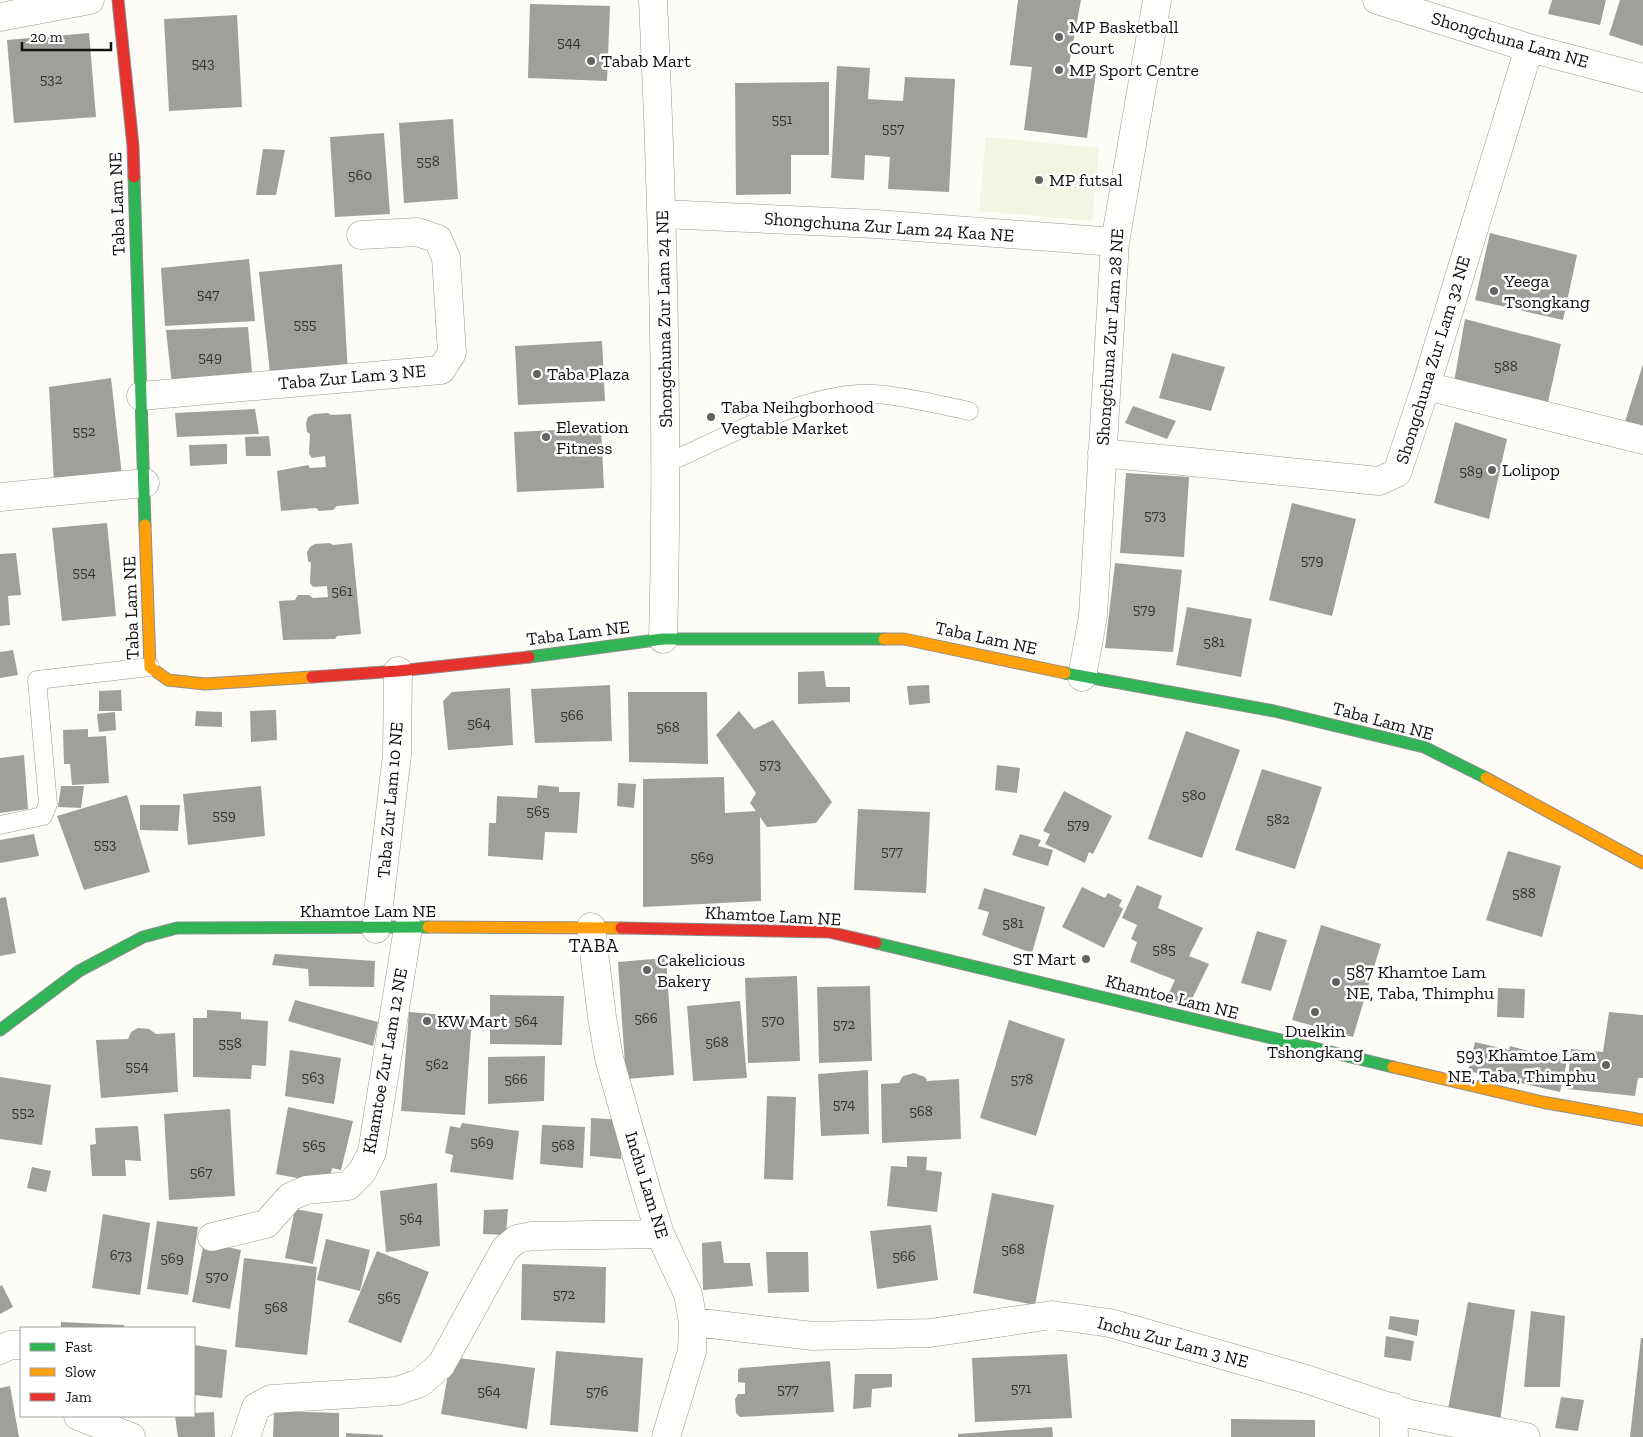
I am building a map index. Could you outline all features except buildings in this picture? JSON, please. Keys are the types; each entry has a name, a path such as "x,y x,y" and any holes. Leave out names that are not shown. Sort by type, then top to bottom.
{"street":[{"path":"0,17 90,0"},
{"name":"Taba Lam NE","path":"118,0 134,146 150,667 168,680 205,684 398,671 497,661 663,639 904,639 1082,677 1274,711 1424,748 1525,797 1643,863"},
{"name":"Shongchuna Zur Lam 24 NE","path":"653,0 663,214 667,463 663,639"},
{"name":"Shongchuna Zur Lam 28 NE","path":"1082,677 1093,616 1114,242 1157,0"},
{"name":"Shongchuna Lam NE","path":"1377,0 1529,48 1643,78"},
{"name":"Shongchuna Zur Lam 32 NE","path":"1102,453 1379,481 1397,473 1426,386 1529,48"},
{"name":"Shongchuna Zur Lam 24 Kaa NE","path":"663,214 876,224 1114,242"},
{"name":"Taba Zur Lam 3 NE","path":"141,396 441,370 452,353 446,258 438,239 417,232 361,235"},
{"path":"1426,386 1643,440"},
{"path":"0,497 145,484"},
{"name":"Taba Zur Lam 10 NE","path":"376,929 397,755 398,671"},
{"name":"Khamtoe Lam NE","path":"0,1030 79,971 143,937 177,928 591,928 829,932 1514,1095 1643,1120"},
{"name":"Khamtoe Zur Lam 12 NE","path":"212,1237 266,1224 290,1197 306,1190 348,1186 362,1172 372,1152 408,928"},
{"name":"Inchu Lam NE","path":"591,928 609,1058 660,1234 688,1294 693,1322 692,1352 666,1437"},
{"path":"246,1437 256,1407 271,1399 397,1392 420,1383 441,1365 504,1248 517,1239 550,1234 660,1234"},
{"name":"Inchu Zur Lam 3 NE","path":"693,1322 813,1336 930,1334 1052,1315 1110,1323 1306,1379 1394,1407 1410,1414 1526,1437"},
{"path":"0,1350 10,1345 20,1345"},
{"path":"1394,1407 1394,1437"},
{"path":"81,1417 131,1437"}],"lane":[{"path":"667,463 787,411 846,395 876,394 970,411"},
{"path":"0,825 43,816 48,804 37,680 150,667"}],"green space":[{"name":"MP futsal","path":"986,137 1099,148 1092,221 979,211"}],"traffic: fast":[{"path":"134,177 145,525"},
{"path":"529,657 663,639 884,639"},
{"path":"1065,673 1274,711 1424,747 1486,778"},
{"path":"0,1030 79,971 143,937 177,928 428,927"},
{"path":"876,943 1393,1067"}],"traffic: slow":[{"path":"145,525 150,667 168,680 205,684 312,677"},
{"path":"884,639 904,639 1065,673"},
{"path":"1486,778 1643,863"},
{"path":"428,927 621,928"},
{"path":"1393,1067 1542,1102 1643,1120"}],"traffic: jam":[{"path":"118,0 133,146 134,177"},
{"path":"312,677 398,671 529,657"},
{"path":"621,928 829,932 876,943"}],"place":[{"name":"MP Basketball Court","path":"1059,37"},
{"name":"Tabab Mart","path":"591,61"},
{"name":"MP Sport Centre","path":"1059,70"},
{"name":"MP futsal","path":"1039,180"},
{"name":"Yeega Tsongkang","path":"1494,291"},
{"name":"Taba Plaza","path":"537,374"},
{"name":"Taba Neihgborhood Vegtable Market","path":"711,417"},
{"name":"Elevation Fitness","path":"546,437"},
{"name":"Lolipop","path":"1492,470"},
{"name":"ST Mart","path":"1086,959"},
{"name":"Cakelicious Bakery","path":"647,970"},
{"name":"587 Khamtoe Lam NE, Taba, Thimphu","path":"1336,982"},
{"name":"Duelkin Tshongkang","path":"1315,1012"},
{"name":"KW Mart","path":"427,1021"},
{"name":"593 Khamtoe Lam NE, Taba, Thimphu","path":"1606,1065"}],"district":[{"name":"TABA","path":"594,945"}]}
